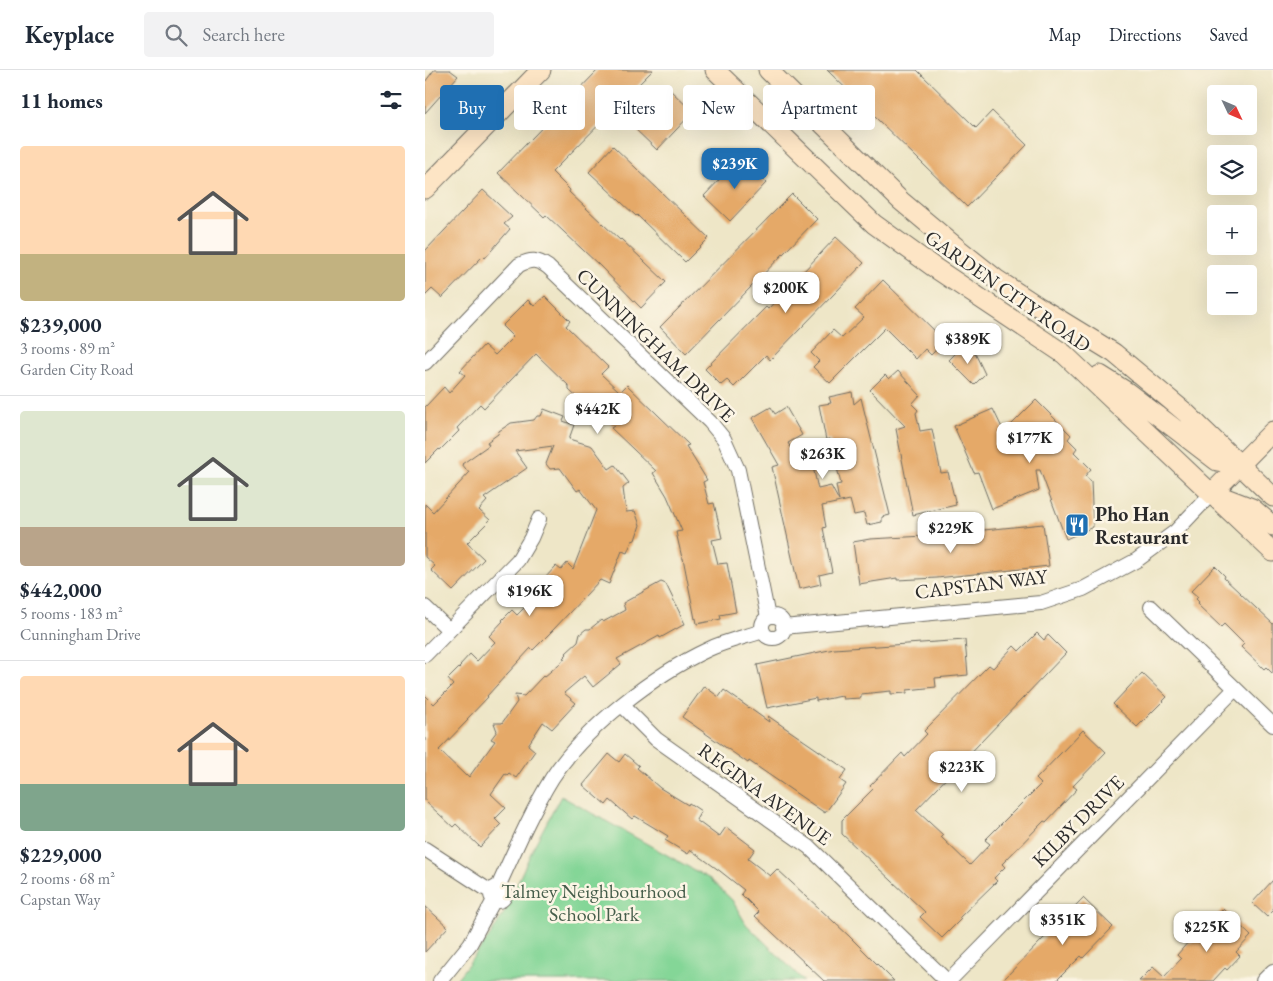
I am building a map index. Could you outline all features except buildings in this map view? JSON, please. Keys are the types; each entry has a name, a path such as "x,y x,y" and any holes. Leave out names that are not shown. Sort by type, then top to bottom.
{"main road":[{"path":"425,189 541,70"},
{"name":"GARDEN CITY ROAD","path":"715,70 874,224 935,268 1064,354 1273,552"},
{"name":"GARDEN CITY ROAD","path":"768,70 901,201 956,247 1017,293 1114,354 1186,413 1273,496"},
{"path":"1064,354 1127,392 1217,461 1240,464"},
{"name":"CAPSTAN WAY","path":"1212,493 1273,431"},
{"path":"1212,493 1252,508 1273,526"}],"street":[{"name":"CUNNINGHAM DRIVE","path":"425,363 519,265 530,260 540,262 548,267 710,422 724,439 738,470 768,618"},
{"name":"CAPSTAN WAY","path":"783,627 1041,603 1083,589 1137,560 1175,532 1212,493"},
{"path":"425,655 518,560 539,520"},
{"path":"425,607 449,630"},
{"path":"1151,607 1273,725"},
{"path":"776,617 780,619 783,627 783,631 777,637 768,637 763,631 763,623 768,618 776,617"},
{"path":"440,981 470,944 553,777 595,728 622,705 665,674 710,648 763,631"},
{"name":"KILBY DRIVE","path":"948,981 1235,689"},
{"name":"REGINA AVENUE","path":"622,705 656,739 809,847 948,981"},
{"path":"425,849 494,893"},
{"path":"1263,981 1273,971"}],"green space":[{"name":"Talmey Neighbourhood School Park","path":"561,796 710,879 732,900 746,924 804,981 455,981 490,936 504,913 534,846"}],"place":[{"name":"Pho Han Restaurant","path":"1077,525"}]}
